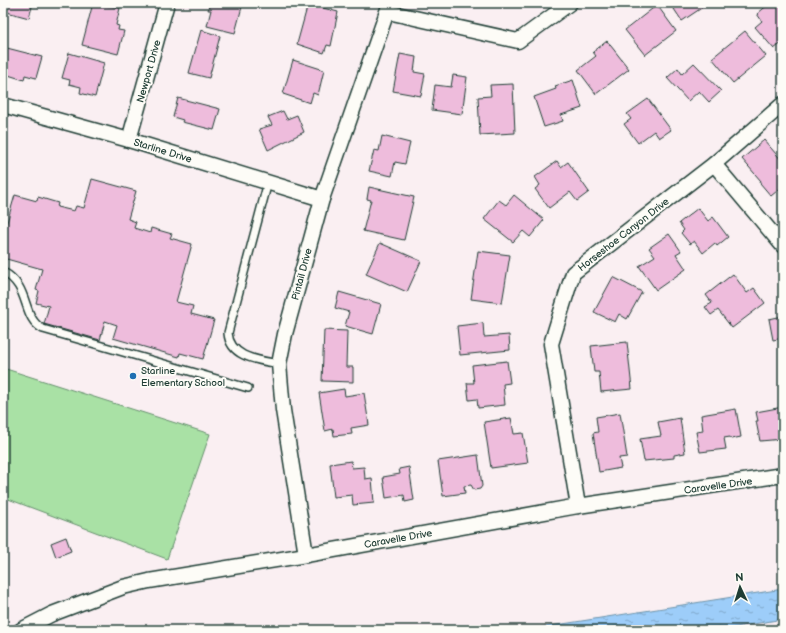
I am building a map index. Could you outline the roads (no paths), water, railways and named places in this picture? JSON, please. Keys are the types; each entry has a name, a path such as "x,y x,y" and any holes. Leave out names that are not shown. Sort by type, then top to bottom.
{"street":[{"name":"Newport Drive","path":"129,140 167,3"},
{"path":"389,7 518,41 570,3"},
{"name":"Pintail Drive","path":"306,555 283,410 279,364 285,334 322,199 389,7"},
{"name":"Horseshoe Canyon Drive","path":"578,506 551,344 573,273 714,164 783,104"},
{"name":"Starline Drive","path":"3,105 129,140 322,199"},
{"path":"714,164 783,246"},
{"name":"Caravelle Drive","path":"21,630 52,614 136,584 578,506 783,475"}],"lane":[{"path":"268,182 228,333 230,343 239,353 259,360 279,364"},
{"path":"3,272 18,284 24,294 32,319 41,329 248,388"}],"water":[{"path":"783,589 783,619 718,630 525,630"}],"place":[{"name":"Starline Elementary School","path":"133,376"}]}
